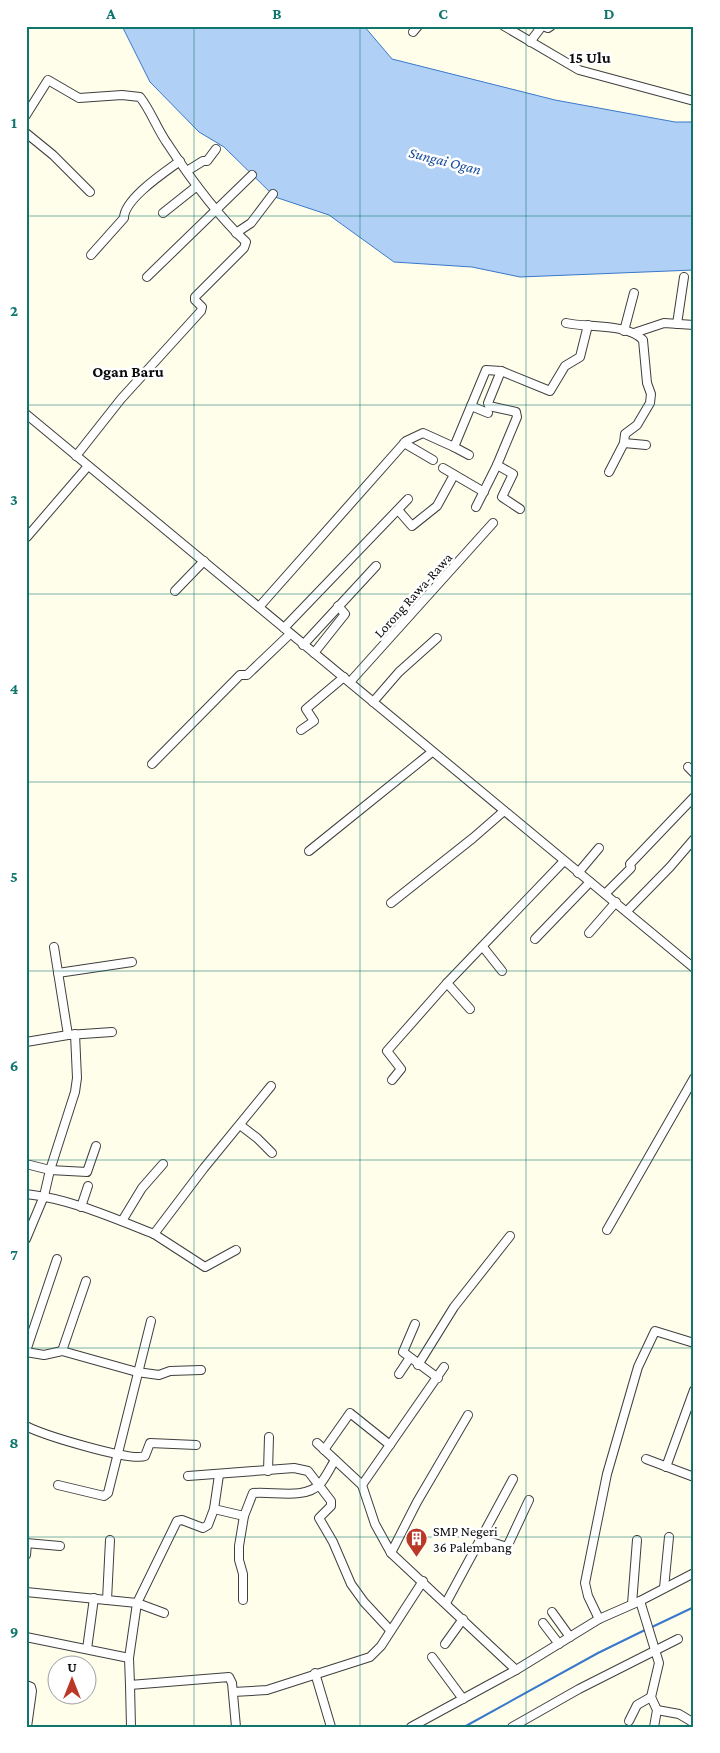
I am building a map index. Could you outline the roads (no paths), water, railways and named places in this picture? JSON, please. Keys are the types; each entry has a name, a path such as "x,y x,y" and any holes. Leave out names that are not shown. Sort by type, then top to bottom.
{"street":[{"path":"504,26 516,29 530,42 579,70 694,101"},
{"path":"530,42 542,26 549,28 551,26"},
{"path":"26,115 48,80 79,98 137,96 143,100 167,143 197,186 216,211 246,242 244,248 196,297 195,300 202,307 201,310 120,399 76,456"},
{"path":"26,133 53,155 90,192"},
{"path":"187,171 203,161 207,161 216,149"},
{"path":"91,255 124,218 124,212 134,198 180,161"},
{"path":"147,277 252,175"},
{"path":"163,214 197,186"},
{"path":"236,233 250,223 272,194"},
{"path":"677,324 684,277"},
{"path":"624,331 634,293"},
{"path":"566,323 634,333 643,340 647,383 651,394 650,403 637,425 625,434 624,442 609,472"},
{"path":"634,333 664,323 694,325"},
{"path":"454,447 484,372 489,370 501,371 550,391 565,366 580,356 588,325"},
{"path":"476,507 498,466 517,417 516,412 489,406 488,403 501,371"},
{"path":"471,406 488,413"},
{"path":"26,414 694,968"},
{"path":"259,608 404,443 424,433 469,455"},
{"path":"624,442 646,446"},
{"path":"404,443 433,460"},
{"path":"27,537 88,466"},
{"path":"498,466 513,474 502,497 520,509"},
{"path":"443,468 484,492"},
{"path":"398,510 412,526 437,506 454,475"},
{"path":"152,764 240,675 247,676 408,499"},
{"name":"Lorong Rawa-Rawa","path":"302,730 314,721 306,709 347,680 421,606 493,523"},
{"path":"175,591 204,561"},
{"path":"303,645 376,566"},
{"path":"314,653 345,614 338,606"},
{"path":"373,702 399,672 437,638"},
{"path":"309,851 432,752"},
{"path":"605,894 631,868 630,864 694,796"},
{"path":"391,904 504,811"},
{"path":"627,911 672,869 694,839"},
{"path":"578,873 599,848"},
{"path":"392,1080 401,1069 387,1051 447,983 564,861"},
{"path":"535,939 590,882"},
{"path":"589,933 616,902"},
{"path":"26,1239 44,1196 50,1170 75,1092 77,1078 71,1034 54,947"},
{"path":"483,947 502,971"},
{"path":"58,973 132,962"},
{"path":"447,983 470,1009"},
{"path":"26,1042 71,1034 112,1032"},
{"path":"607,1230 694,1078"},
{"path":"154,1234 271,1086"},
{"path":"240,1125 272,1153"},
{"path":"26,1164 50,1170 88,1172 96,1146"},
{"path":"122,1221 142,1188 163,1164"},
{"path":"81,1207 88,1186"},
{"path":"26,1194 44,1196 81,1207 154,1234 205,1267 236,1250"},
{"path":"418,1364 454,1307 510,1236"},
{"path":"57,1259 26,1351 44,1355 54,1351 62,1351 137,1372 159,1374 201,1370"},
{"path":"62,1351 86,1281"},
{"path":"58,1485 96,1495 106,1495 118,1455 150,1322"},
{"path":"415,1324 402,1350 409,1358 438,1378"},
{"path":"599,1618 588,1596 586,1583 607,1474 638,1367 654,1332 694,1343"},
{"path":"399,1374 409,1358"},
{"path":"362,1485 444,1367"},
{"path":"666,1467 694,1390"},
{"path":"324,1450 350,1413 390,1445"},
{"path":"391,1553 417,1502 468,1415"},
{"path":"26,1426 118,1455 144,1457 150,1443 196,1445"},
{"path":"268,1471 269,1437"},
{"path":"317,1443 362,1485 375,1524 391,1553 516,1670"},
{"path":"646,1459 694,1477"},
{"path":"243,1600 243,1574 239,1560 239,1546 244,1516 253,1494 294,1493 319,1485 335,1460"},
{"path":"188,1476 305,1470 319,1485 332,1504 320,1515 320,1521 333,1542 352,1584 364,1602 390,1630"},
{"path":"131,1727 129,1658 137,1603 177,1521 182,1520 205,1528 208,1525 214,1509 219,1475"},
{"path":"446,1604 513,1479"},
{"path":"482,1539 506,1547 529,1500"},
{"path":"214,1509 244,1516"},
{"path":"664,1588 669,1537"},
{"path":"107,1600 110,1540"},
{"path":"637,1540 636,1603 645,1618 659,1663 651,1697 657,1710 654,1727"},
{"path":"26,1555 27,1543 60,1546"},
{"path":"412,1727 516,1670 599,1618 636,1603 694,1573"},
{"path":"233,1692 267,1690 315,1673 370,1657 381,1646 422,1581"},
{"path":"26,1592 137,1603 164,1613"},
{"path":"87,1648 94,1598"},
{"path":"552,1612 570,1637"},
{"path":"445,1644 463,1620"},
{"path":"543,1623 559,1644"},
{"path":"26,1637 129,1658"},
{"path":"512,1727 655,1647 678,1639"},
{"path":"432,1657 463,1699"},
{"path":"315,1673 331,1727"},
{"path":"130,1685 229,1676 233,1692 236,1727"},
{"path":"26,1685 31,1687 32,1691 27,1727"},
{"path":"629,1721 637,1705 651,1697"},
{"path":"657,1710 679,1714 694,1723"}],"water":[{"name":"Sungai Ogan","path":"122,26 364,26 392,59 555,100 675,122 694,122 694,270 520,277 472,267 394,262 329,215 275,197 224,147 199,132 150,82"}],"waterway":[{"path":"652,1627 694,1607"},
{"path":"464,1727 598,1653 647,1629"}],"place":[{"name":"SMP Negeri 36 Palembang","path":"417,1558"}],"district":[{"name":"15 Ulu","path":"590,57"},
{"name":"Ogan Baru","path":"128,371"}]}
